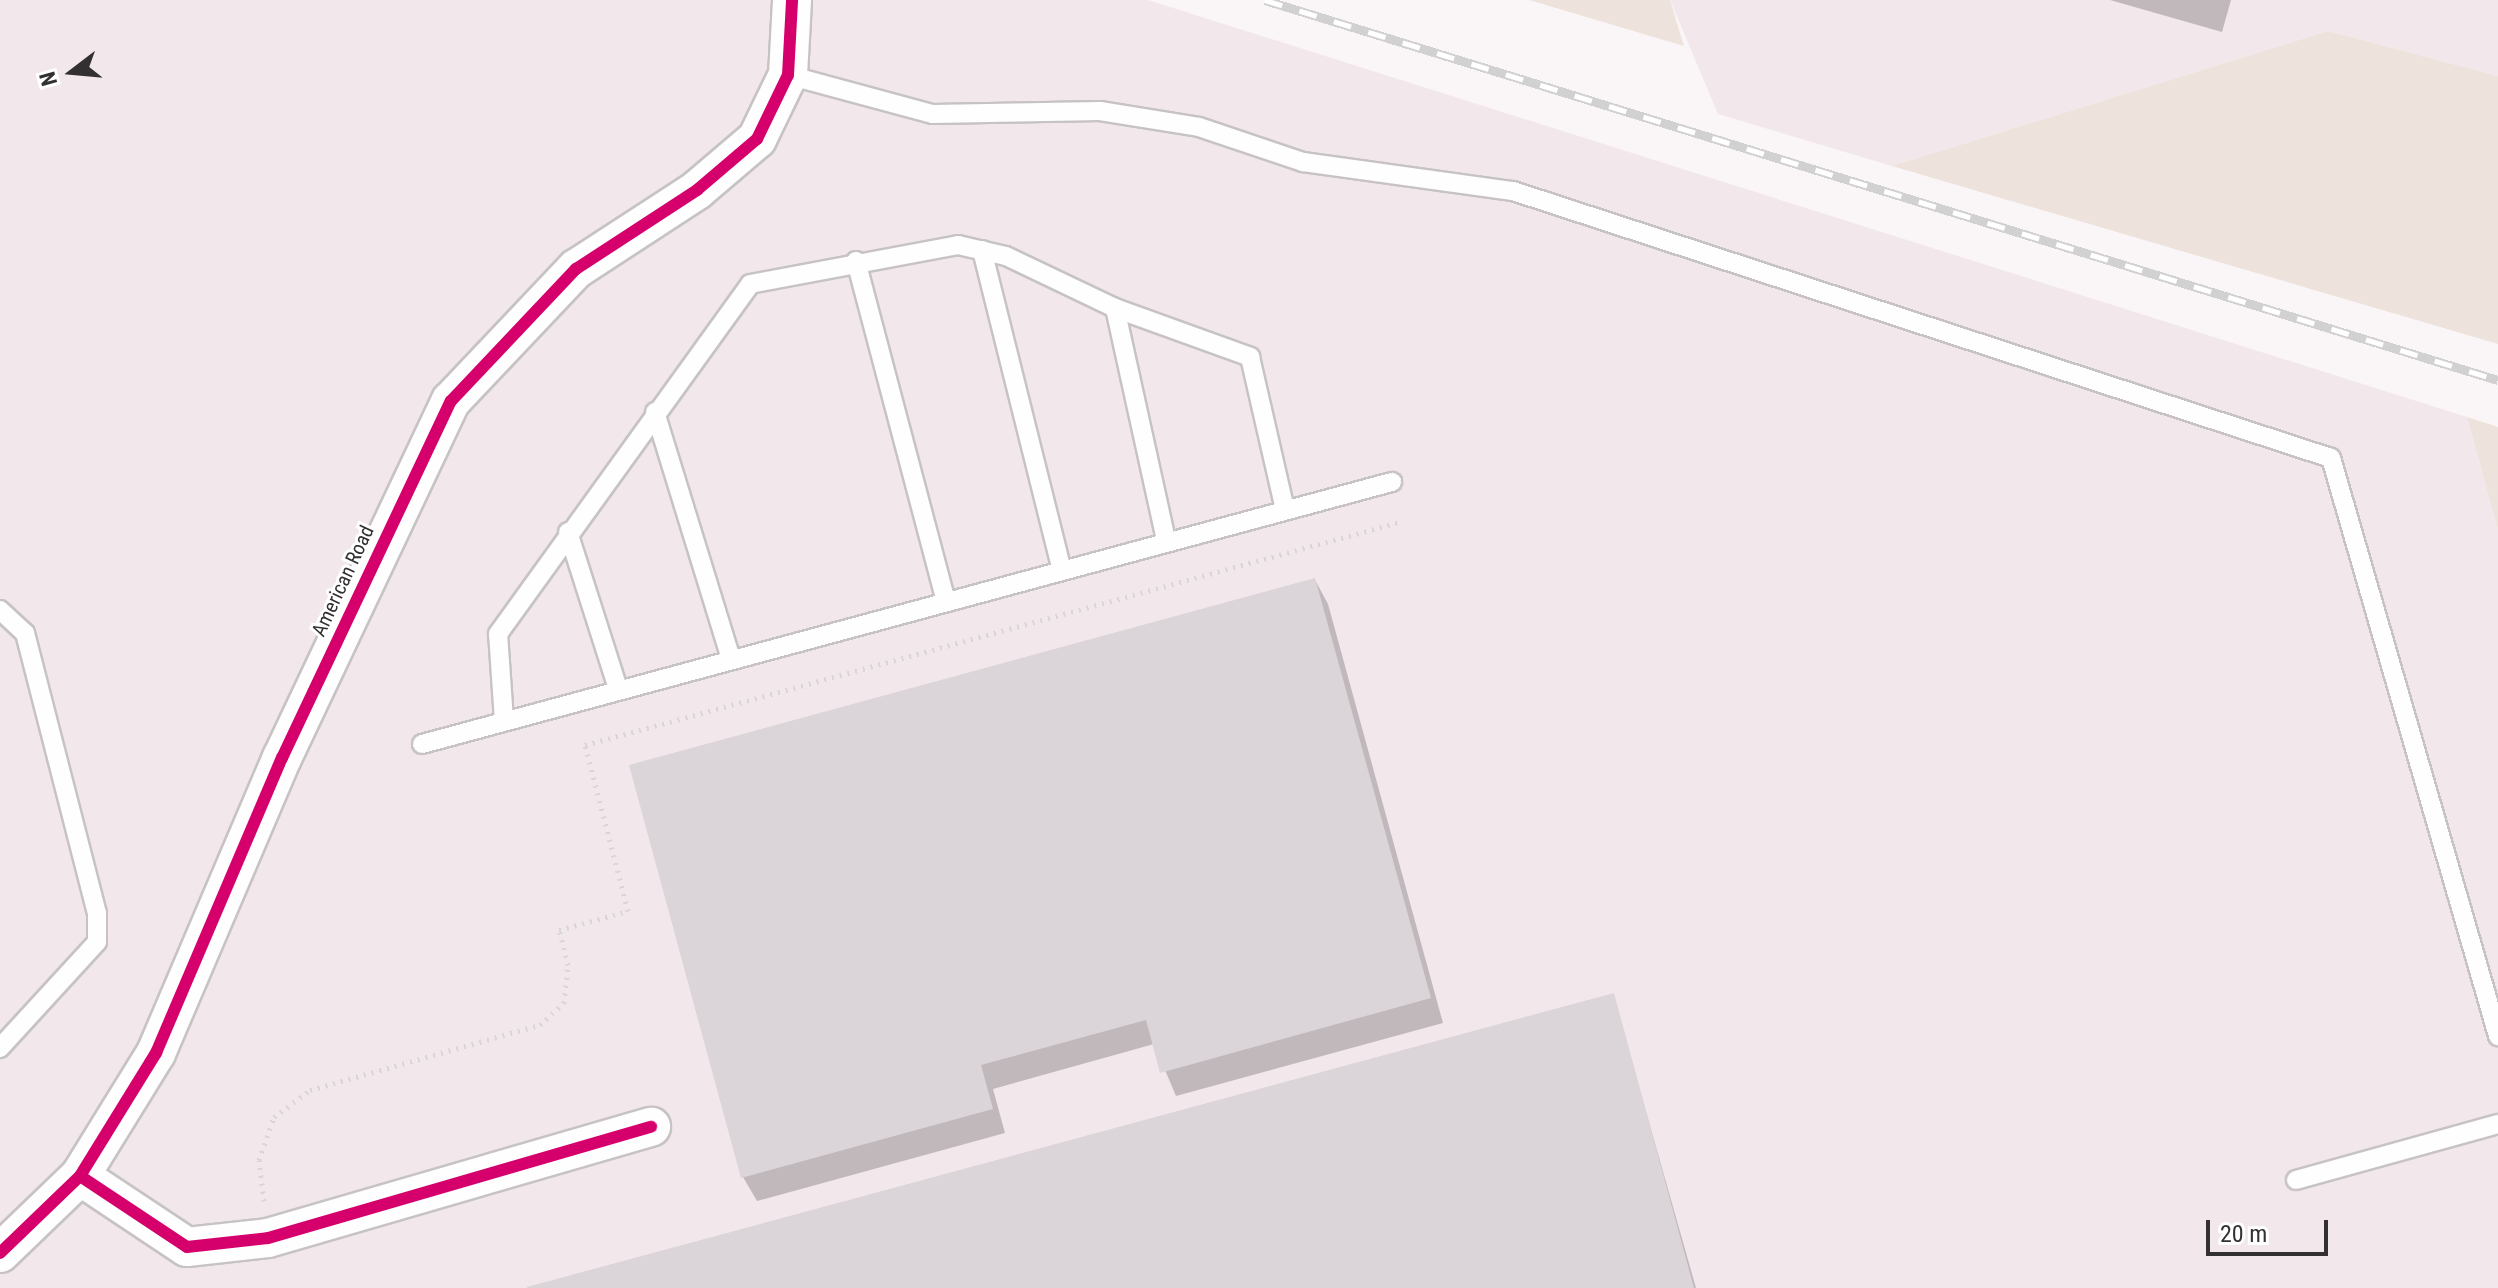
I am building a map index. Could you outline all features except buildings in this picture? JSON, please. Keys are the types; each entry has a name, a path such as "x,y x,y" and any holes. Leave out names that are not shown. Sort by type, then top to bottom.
{"street":[{"name":"American Road","path":"0,1253 80,1176 156,1053 282,758 451,401 576,269 697,190 757,139 788,75 792,0"},
{"path":"80,1176 187,1247 268,1238 651,1127"}],"lane":[{"path":"788,75 933,114 1100,111 1199,127 1303,162 1513,191 2331,458 2498,1036"},
{"path":"504,721 498,634 568,532 750,284 856,261 958,245 982,250 1115,308 1250,357 1285,510"},
{"path":"982,250 1061,567"},
{"path":"856,261 945,598"},
{"path":"1115,308 1166,540"},
{"path":"655,412 731,659"},
{"path":"422,744 945,598 1392,482"},
{"path":"568,532 618,689"},
{"path":"0,610 25,633 97,913 97,942 0,1048"},
{"path":"2296,1180 2498,1124"}],"path":[{"path":"268,1238 259,1160 274,1117 310,1090 540,1025 564,1003 568,965 559,930 628,911 585,745 1403,521"}],"shaded area":[{"path":"0,0 1148,0 2467,417 2498,530 2498,1288 0,1288"},
{"path":"1529,0 1670,0 1684,46"},
{"path":"1670,0 2498,0 2498,76 2328,31 1892,166 1718,114"},
{"path":"2328,31 2498,76 2498,344 1892,166"},
{"path":"2467,417 2498,427 2498,530"}],"railway":[{"path":"1265,0 2498,380"}],"cycle path":[{"path":"0,1253 80,1176 156,1053 282,758 451,401 576,269 697,190 757,139 788,75 792,0"},
{"path":"80,1176 187,1247 268,1238 651,1127"}]}
